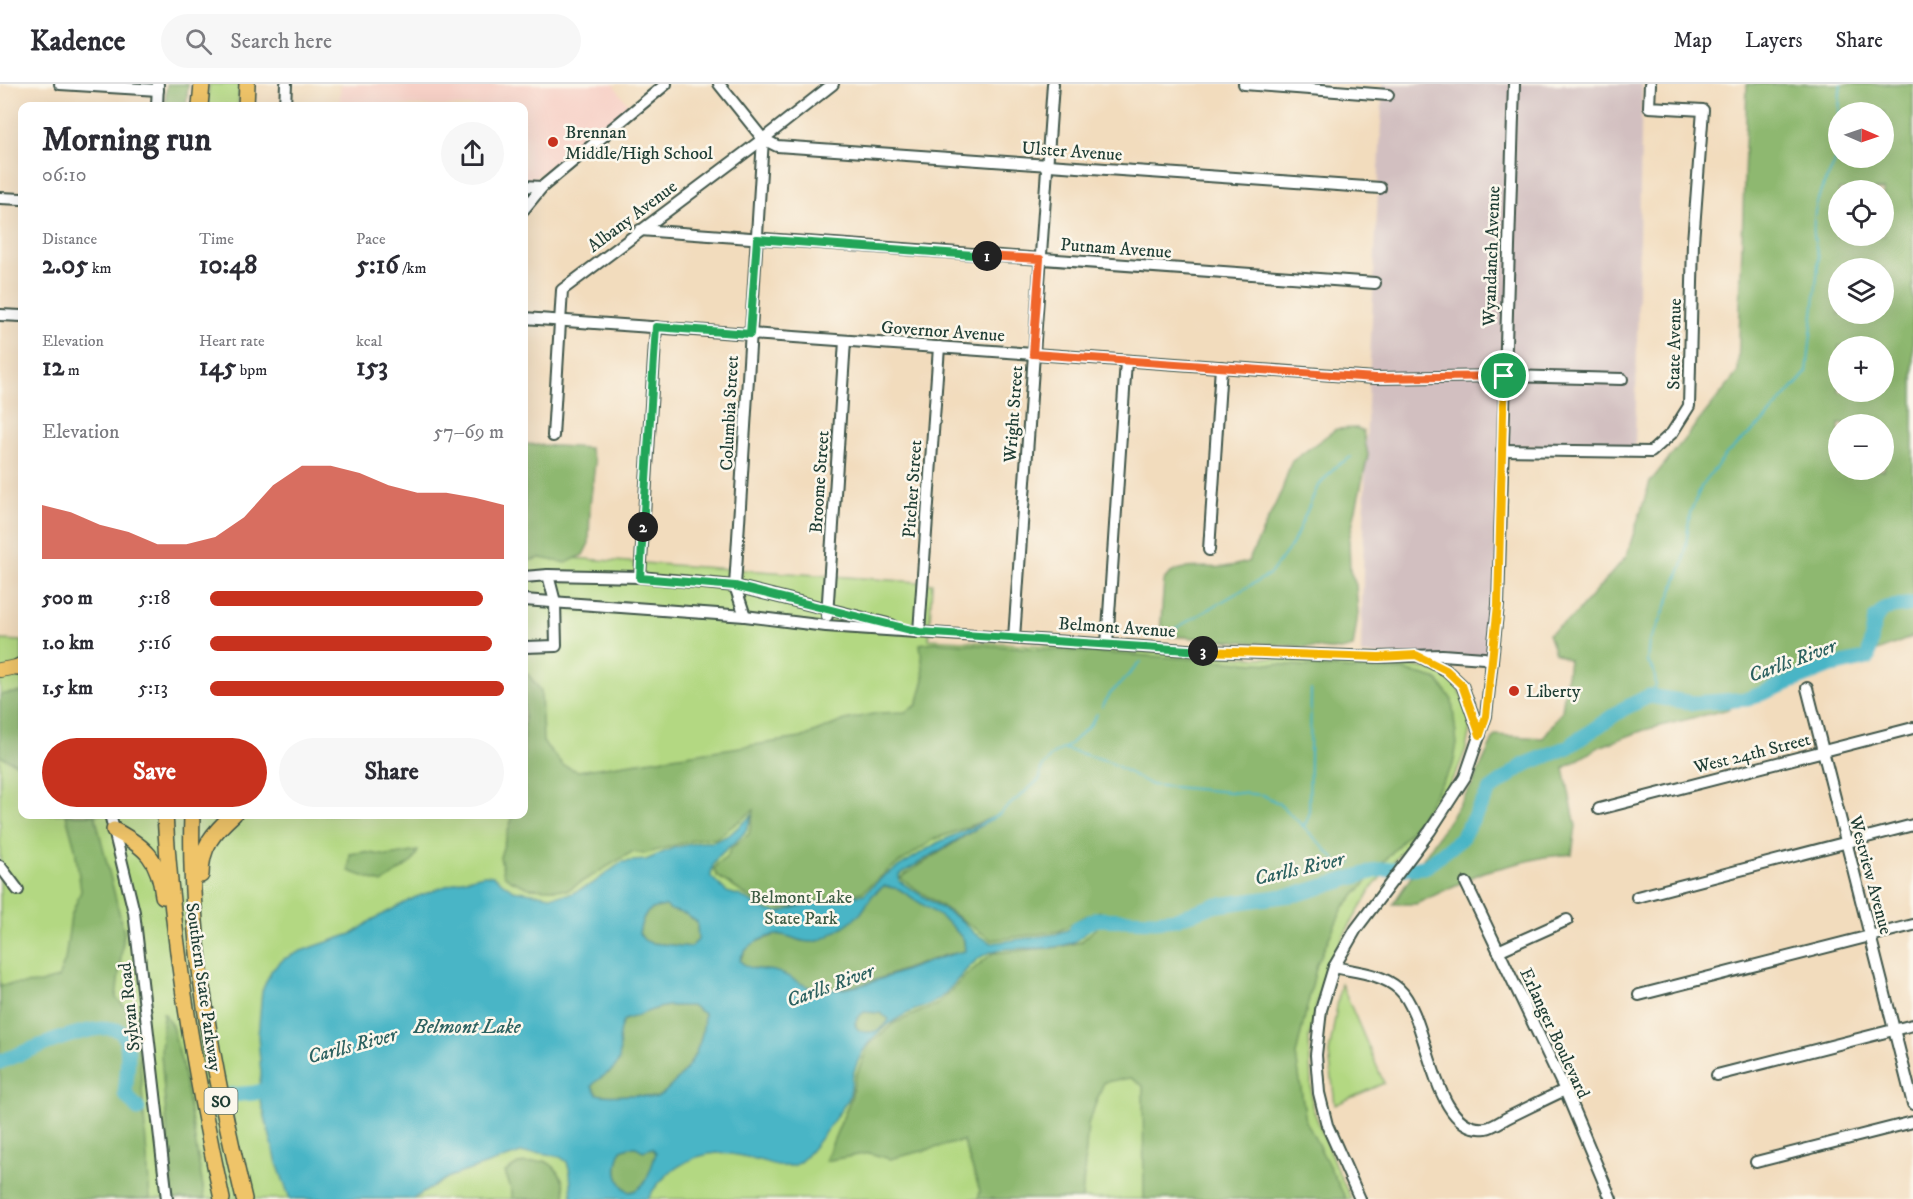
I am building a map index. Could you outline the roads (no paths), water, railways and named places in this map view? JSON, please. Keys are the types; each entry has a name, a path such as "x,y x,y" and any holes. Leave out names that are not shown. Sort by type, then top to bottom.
{"highway":[{"path":"200,102 202,84"},
{"path":"246,102 247,84"},
{"name":"Southern State Parkway","path":"165,819 178,955 195,1067 222,1199"},
{"name":"Southern State Parkway","path":"192,819 192,873 197,944 218,1084 243,1199"},
{"path":"197,944 203,853 213,836 229,819"},
{"path":"114,830 142,846 155,864 178,955"}],"main road":[{"path":"0,670 18,667"}],"street":[{"path":"60,84 158,87 157,102"},
{"path":"285,102 286,84"},
{"path":"528,204 542,188 666,84"},
{"path":"719,84 763,139"},
{"name":"Albany Avenue","path":"561,321 562,290 833,84"},
{"name":"Wright Street","path":"1014,638 1053,84"},
{"path":"1244,84 1388,95"},
{"name":"Wyandanch Avenue","path":"1360,1199 1327,1125 1318,1083 1316,1055 1321,1010 1334,967 1356,929 1460,786 1486,716 1498,605 1514,84"},
{"name":"State Avenue","path":"1502,450 1651,452 1672,433 1689,406 1693,242 1703,110 1649,107 1650,84"},
{"name":"Ulster Avenue","path":"763,139 777,146 1380,188"},
{"name":"Columbia Street","path":"745,616 735,586 763,139"},
{"path":"528,186 542,188"},
{"path":"0,198 18,199"},
{"name":"Putnam Avenue","path":"640,230 1376,283"},
{"path":"0,315 18,316"},
{"name":"Governor Avenue","path":"528,318 1375,378 1504,376 1622,379"},
{"path":"553,436 561,321"},
{"path":"640,578 656,327"},
{"name":"Broome Street","path":"826,626 845,340"},
{"name":"Pitcher Street","path":"919,632 939,347"},
{"path":"1107,644 1126,361"},
{"path":"1209,550 1221,367"},
{"path":"528,647 556,646 555,602 548,575"},
{"name":"Belmont Avenue","path":"528,576 640,578 735,586 919,632"},
{"name":"Belmont Avenue","path":"528,600 745,616 826,626 1203,651 1379,657 1416,655 1484,658 1492,662"},
{"path":"1416,655 1446,670 1462,685 1480,735"},
{"name":"Westview Avenue","path":"1807,688 1913,1104"},
{"name":"West 24th Street","path":"1599,809 1913,728"},
{"name":"Sylvan Road","path":"111,819 134,912 167,1199"},
{"path":"1637,897 1913,825"},
{"path":"0,866 18,890"},
{"name":"Erlanger Boulevard","path":"1466,883 1565,1090 1611,1199"},
{"path":"1498,951 1567,920"},
{"path":"1639,995 1913,925"},
{"path":"1334,967 1384,978 1400,990 1411,1006 1445,1102 1456,1117 1472,1126 1487,1128 1565,1090"},
{"path":"1717,1075 1913,1025"},
{"path":"1756,1162 1913,1122"}],"water":[{"name":"Belmont Lake","path":"752,815 744,833 718,857 711,877 727,892 741,896 765,910 781,912 864,894 885,875 937,843 995,817 899,875 899,881 962,921 975,934 992,943 1056,934 1095,915 1095,923 1070,944 1049,948 998,950 989,953 973,963 936,1001 902,1016 883,1029 872,1039 860,1056 852,1078 848,1100 815,1146 795,1165 782,1166 728,1154 707,1154 677,1167 660,1182 648,1199 572,1199 567,1162 560,1157 542,1153 521,1153 449,1177 413,1199 290,1199 277,1163 260,1098 254,1096 254,1090 259,1088 261,1074 258,1036 262,991 271,971 284,959 354,933 372,920 414,898 462,880 484,875 493,876 513,890 551,896 570,894 592,884 622,862 646,860 673,848 700,842 713,842 729,835","holes":["884,886 899,889 934,912 952,926 964,940 965,951 857,986 822,990 809,987 774,971 750,968 740,960 746,950 756,942 775,935 808,942 826,937 860,914","666,906 697,922 698,940 691,947 651,943 644,940 639,933 642,921 646,913 654,908","693,1006 704,1014 702,1034 691,1062 679,1078 657,1097 597,1094 592,1086 611,1071 619,1059 619,1034 624,1020 656,1008","864,1012 880,1013 889,1019 884,1026 870,1032 858,1029 855,1025","629,1147 636,1147 643,1151 652,1148 656,1153 647,1178 635,1191 629,1192 620,1183 617,1173 621,1150"]}],"waterway":[{"path":"1649,696 1656,686 1654,670 1647,662 1649,641 1658,626 1684,561 1690,513 1702,485 1727,453 1764,421 1807,372 1819,257 1814,239 1815,211 1820,193 1837,155 1840,134 1841,84"},
{"path":"1171,631 1270,574 1292,545 1317,488 1335,467 1351,457"},
{"name":"Carlls River","path":"1077,928 1096,919 1155,921 1176,919 1212,906 1298,894 1378,870 1425,867 1461,839 1490,790 1524,765 1568,747 1623,709 1649,696 1694,703 1748,699 1828,667 1868,658 1875,619 1886,608 1913,604"},
{"path":"1102,707 1110,694 1141,662"},
{"path":"1065,749 1108,761 1151,785 1263,795 1278,803 1302,825 1306,823 1309,815 1311,690"},
{"path":"980,825 998,815 1040,779 1041,769 1052,755 1068,746 1091,724 1097,714"},
{"path":"1302,825 1340,867 1352,863"},
{"name":"Carlls River","path":"0,1062 44,1044 83,1032 114,1029 123,1034 126,1039 128,1063 125,1094 138,1109"},
{"name":"Carlls River","path":"230,1095 274,1088"}],"place":[{"name":"Brennan Middle/High School","path":"553,142"},
{"name":"Liberty","path":"1514,691"}],"park label":[{"name":"Belmont Lake State Park","path":"801,907"}]}
